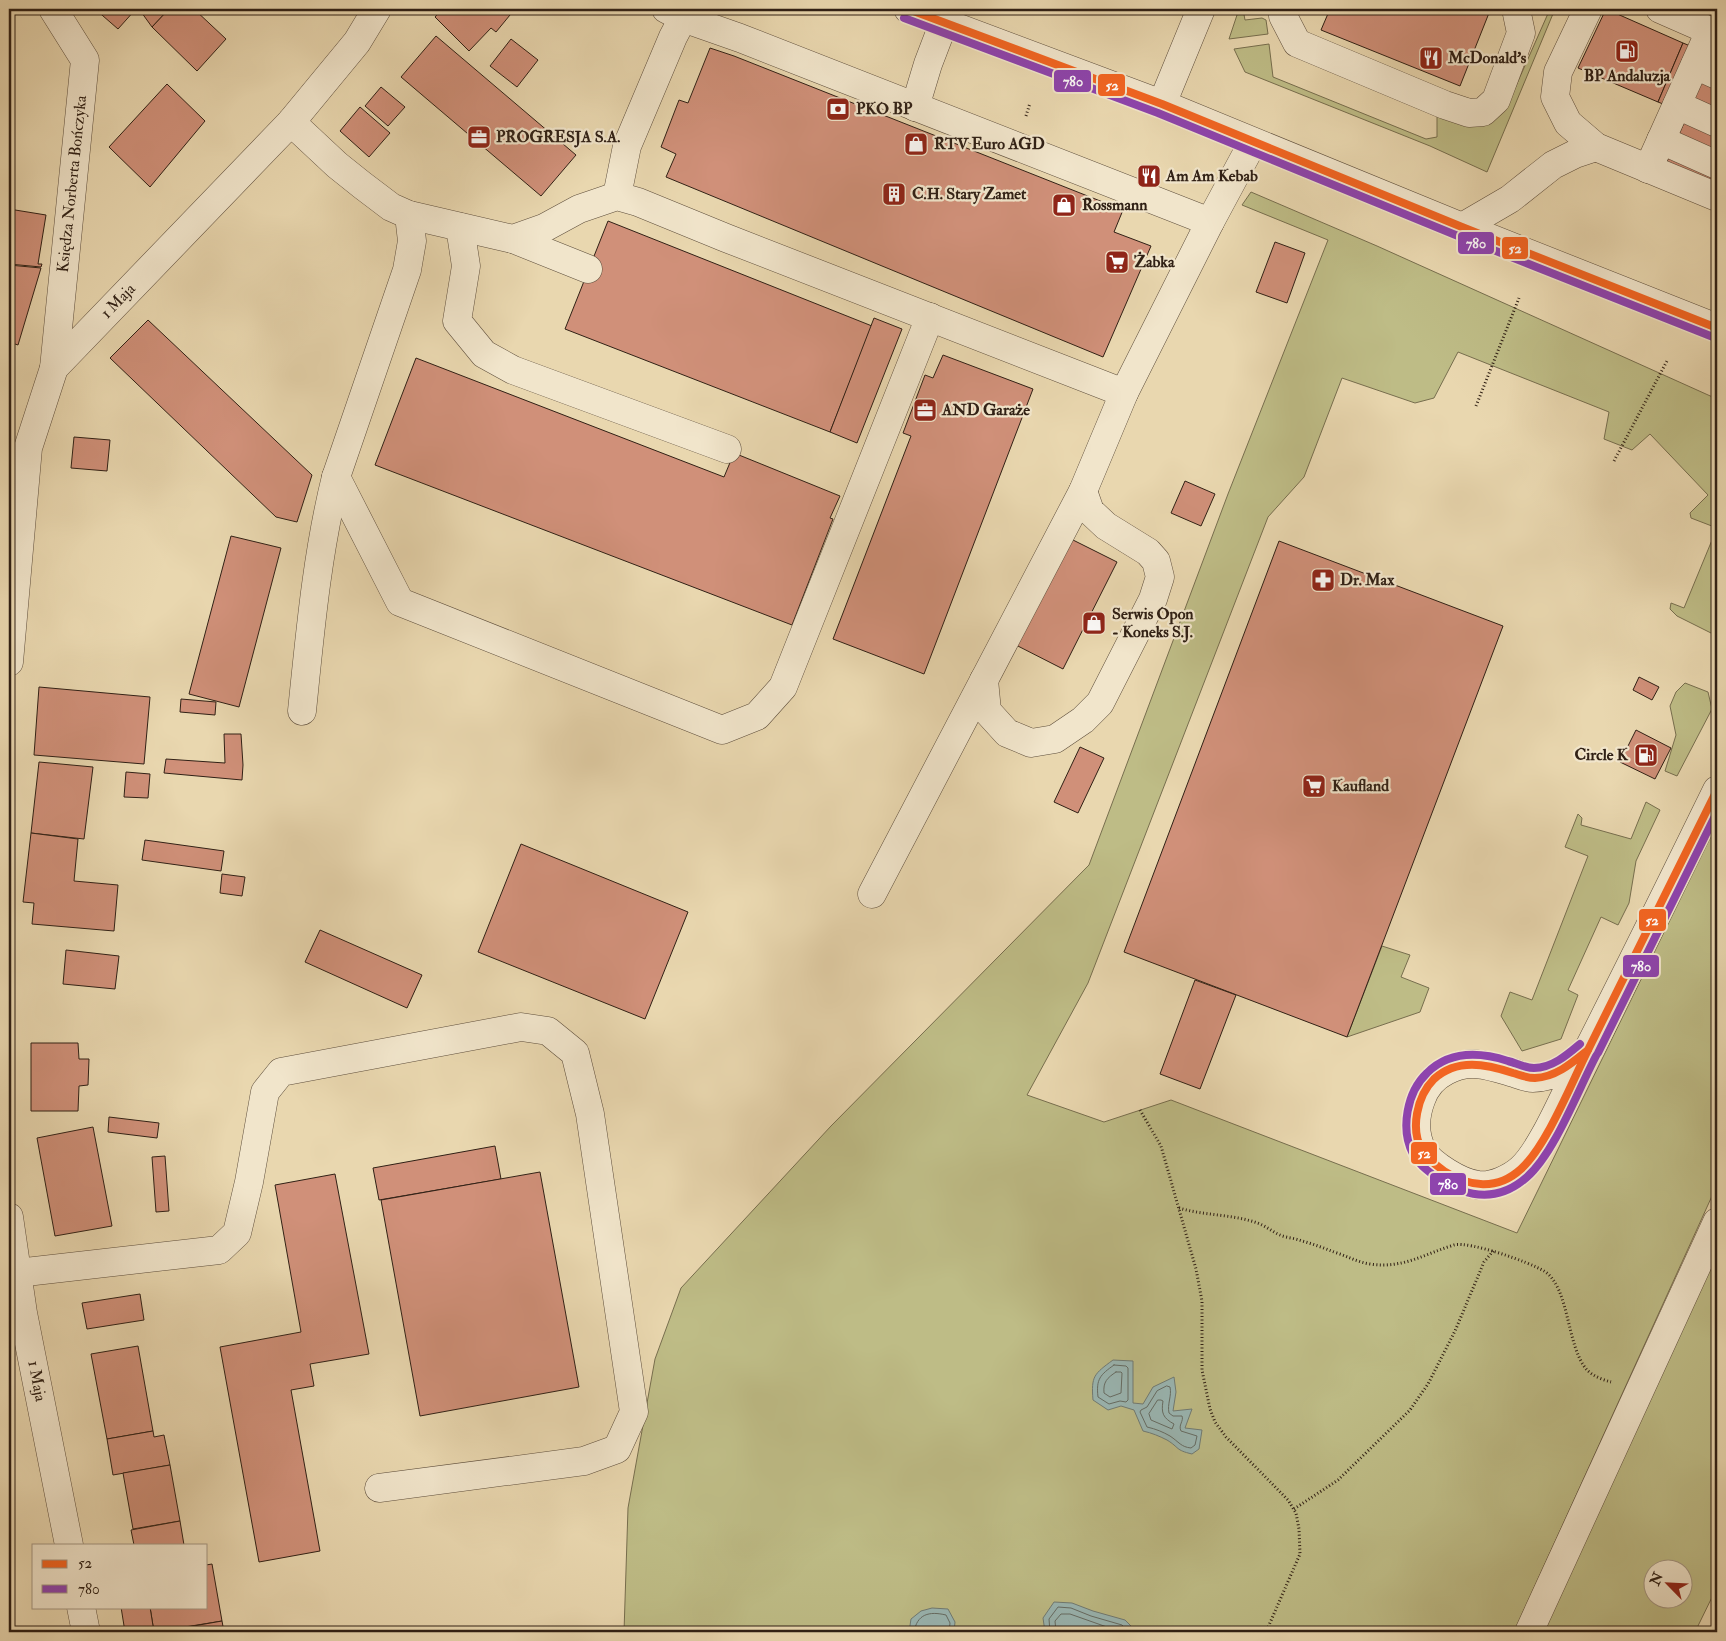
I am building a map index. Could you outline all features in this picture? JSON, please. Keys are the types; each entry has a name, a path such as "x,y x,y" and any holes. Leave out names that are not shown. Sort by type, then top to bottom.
{"street":[{"name":"Księdza Norberta Bończyka","path":"53,9 85,60 54,368"},
{"name":"1 Maja","path":"9,662 28,448 54,368 291,122 357,42 377,9"},
{"path":"908,9 947,16 1462,227 1717,328"},
{"path":"1162,104 1201,9"},
{"path":"1286,9 1283,16 1297,43 1469,113 1483,112 1496,100 1522,33 1516,9"},
{"path":"1588,9 1558,72 1555,96 1568,123 1596,147 1717,197"},
{"path":"1648,168 1677,105 1706,70 1714,32 1660,9"},
{"path":"617,196 627,146 673,36 674,14 740,38 1210,222"},
{"path":"915,107 928,64 947,16"},
{"path":"1677,105 1717,123"},
{"path":"291,122 337,165 391,207 409,215 513,239 588,269"},
{"path":"1661,140 1717,164"},
{"path":"872,894 1083,491 1124,393 1210,222 1253,142"},
{"path":"1462,227 1510,199 1553,165 1575,154 1596,147"},
{"path":"513,239 544,228 579,209 617,196 638,202 1124,393"},
{"path":"302,710 313,609 327,511 336,477 407,270 412,241 409,215"},
{"path":"460,227 466,266 457,321 484,354 513,370 727,449"},
{"path":"336,477 400,602 722,730 757,716 783,687 930,317"},
{"path":"984,680 987,711 1006,733 1031,743 1055,739 1083,720 1100,703 1153,599 1160,577 1156,561 1148,552 1106,526 1090,511 1083,491"},
{"path":"1588,1050 1570,1065 1546,1076 1532,1078 1476,1063 1454,1067 1437,1076 1423,1094 1417,1111 1416,1131 1422,1150 1437,1166 1453,1176 1478,1185 1505,1180 1522,1168 1536,1150 1588,1050 1717,790"},
{"path":"17,1273 219,1250 237,1233 249,1182 265,1092 281,1072 521,1027 548,1032 575,1053 590,1114 634,1412 617,1448 584,1461 380,1488"},
{"name":"1 Maja","path":"9,1216 23,1314 69,1544"},
{"path":"1529,1632 1717,1222"},
{"path":"81,1608 86,1632"}],"path":[{"path":"1476,406 1519,298"},
{"path":"1614,461 1668,358"},
{"path":"1140,1110 1161,1146 1196,1269 1202,1301 1202,1370 1214,1422 1226,1437 1288,1500 1294,1509 1299,1529 1300,1554 1266,1632"},
{"path":"1178,1208 1260,1224 1282,1236 1301,1240 1355,1261 1372,1264 1392,1264 1415,1260 1456,1244 1494,1250 1545,1271 1557,1286 1579,1355 1588,1370 1602,1380 1640,1391"},
{"path":"1294,1509 1338,1480 1410,1410 1428,1384 1455,1330 1484,1262 1494,1250"}],"shaded area":[{"path":"1239,9 1243,9 1245,20 1262,18 1266,20 1268,34 1229,39"},
{"path":"1550,9 1555,9 1487,172 1430,146 1245,72 1234,49 1269,44 1273,77 1426,139 1437,137 1437,114 1508,104"},
{"path":"1251,192 1377,246 1717,399 1717,528 1691,518 1690,513 1708,495 1650,434 1632,450 1604,439 1609,412 1458,352 1434,398 1415,403 1342,378 1304,477 1268,517 1088,983 1027,1095 1104,1122 1171,1100 1517,1233 1717,824 1717,1185 1514,1632 624,1632 628,1508 655,1359 681,1288 831,1126 1089,865 1228,494 1328,240 1242,205"},
{"path":"1717,528 1717,636 1677,616 1670,609 1671,603 1684,608"},
{"path":"1685,683 1708,692 1712,709 1677,776 1665,771 1676,735 1670,706 1676,692"},
{"path":"1646,802 1660,810 1636,861 1629,903 1618,925 1601,917 1568,990 1578,995 1561,1039 1522,1051 1501,1016 1510,992 1532,1000 1588,856 1565,847 1578,814 1582,818 1581,825 1631,839"},
{"path":"1382,946 1410,955 1401,977 1429,988 1420,1012 1347,1037"},
{"path":"1717,1241 1717,1587 1695,1632 1535,1632"}],"water":[{"path":"1113,1360 1133,1361 1133,1403 1143,1404 1153,1387 1174,1377 1176,1392 1173,1411 1192,1409 1185,1428 1202,1430 1199,1449 1192,1454 1183,1451 1167,1440 1143,1431 1134,1410 1121,1406 1108,1410 1093,1400 1093,1380 1095,1376"},
{"path":"1054,1602 1072,1603 1125,1620 1135,1630 1134,1632 1045,1632 1043,1618"},
{"path":"932,1608 948,1609 955,1622 954,1632 909,1632 911,1619 921,1611"}],"building":[{"path":"95,9 133,9 135,10 118,29"},
{"path":"139,9 169,9 152,27"},
{"path":"169,9 194,9 226,39 197,71 152,27"},
{"path":"442,9 506,9 510,15 496,32 491,28 469,51 435,17"},
{"name":"McDonald's","path":"1330,9 1478,9 1489,13 1460,86 1321,30"},
{"path":"1606,9 1683,43 1658,102 1578,68"},
{"path":"436,36 576,155 541,196 401,77"},
{"path":"511,39 538,60 517,87 490,66"},
{"path":"1683,43 1717,57 1717,172 1703,204 1657,184 1688,114 1658,102"},
{"name":"C.H. Stary Zamet","path":"710,48 1123,210 1114,232 1151,246 1103,357 666,177 676,154 661,147 679,100 688,103"},
{"path":"9,61 13,62 9,144"},
{"path":"167,84 205,121 150,187 109,147"},
{"path":"381,87 405,107 388,126 365,106"},
{"path":"360,107 390,133 369,157 340,131"},
{"path":"9,209 46,215 38,264 42,264 41,267 9,264"},
{"path":"608,221 872,326 830,432 565,329"},
{"path":"1275,242 1305,253 1287,303 1256,292"},
{"path":"9,265 41,268 18,345 9,342"},
{"path":"874,318 902,329 857,443 830,432"},
{"path":"148,320 312,475 297,522 276,517 110,358"},
{"path":"943,355 1033,389 924,674 833,639 911,436 903,433 925,375 933,378"},
{"path":"416,358 724,477 734,453 840,496 830,518 833,519 792,625 375,465"},
{"path":"74,437 110,440 107,471 71,468"},
{"path":"1185,481 1215,494 1201,526 1171,513"},
{"path":"1063,535 1117,562 1063,669 1010,642"},
{"path":"231,536 281,548 239,707 189,694"},
{"name":"Kaufland","path":"1279,541 1503,626 1347,1037 1124,952"},
{"path":"1639,677 1659,687 1652,700 1633,690"},
{"path":"39,687 150,697 144,764 34,755"},
{"path":"181,699 216,702 215,715 180,712"},
{"path":"1636,730 1671,748 1655,779 1620,762"},
{"path":"224,734 241,734 242,780 164,773 166,759 225,763"},
{"path":"1080,747 1104,758 1078,813 1054,802"},
{"path":"39,762 93,767 84,839 31,833"},
{"path":"126,772 150,774 148,798 124,797"},
{"path":"31,833 78,839 74,881 118,885 114,931 32,924 34,903 23,902"},
{"path":"145,840 224,851 221,871 142,860"},
{"path":"521,844 688,912 645,1019 478,952"},
{"path":"222,874 245,877 242,896 220,893"},
{"path":"320,930 422,975 407,1008 305,962"},
{"path":"66,950 119,956 115,989 63,984"},
{"path":"1195,980 1236,995 1200,1089 1160,1074"},
{"path":"31,1043 78,1043 79,1059 89,1059 88,1085 79,1086 78,1111 31,1111"},
{"path":"109,1117 159,1123 157,1138 108,1132"},
{"path":"93,1127 112,1226 55,1236 37,1138"},
{"path":"495,1146 501,1179 379,1200 373,1168"},
{"path":"165,1156 169,1211 156,1212 152,1157"},
{"path":"540,1172 579,1387 420,1416 381,1200"},
{"path":"335,1174 369,1354 310,1364 314,1386 291,1390 320,1551 259,1562 220,1347 301,1332 275,1185"},
{"path":"140,1294 144,1320 87,1329 82,1303"},
{"path":"138,1346 153,1431 107,1439 91,1354"},
{"path":"153,1431 154,1437 164,1435 170,1465 113,1475 107,1439"},
{"path":"170,1465 180,1521 133,1529 123,1473"},
{"path":"180,1521 184,1544 134,1544 131,1530"},
{"path":"212,1564 222,1621 154,1632 150,1608 208,1608 208,1565"},
{"path":"121,1608 150,1608 154,1632 125,1632"},
{"path":"222,1621 224,1632 159,1632"}],"transit line":[{"name":"52","path":"908,9 1162,104 1462,227 1717,328"},
{"name":"780","path":"904,18 1158,113 1458,236 1713,337"},
{"name":"52","path":"1588,1050 1717,790"},
{"name":"780","path":"1598,1053 1717,812"},
{"name":"780","path":"1580,1044 1559,1060 1541,1067 1527,1067 1497,1058 1476,1055 1455,1057 1445,1060 1436,1066 1420,1081 1410,1100 1406,1122 1409,1144 1415,1158 1437,1178 1448,1185 1471,1193 1482,1195 1494,1194 1516,1185 1527,1177 1547,1152 1596,1056"},
{"name":"52","path":"1588,1050 1558,1113 1540,1145 1531,1158 1512,1176 1493,1184 1463,1181 1444,1171 1429,1159 1422,1150 1416,1132 1417,1113 1423,1094 1428,1086 1443,1072 1462,1066 1482,1065 1529,1078 1543,1077 1557,1072 1588,1050"}],"place":[{"name":"BP Andaluzja","path":"1627,51"},
{"name":"McDonald's","path":"1431,58"},
{"name":"PKO BP","path":"838,109"},
{"name":"PROGRESJA S.A.","path":"479,137"},
{"name":"RTV Euro AGD","path":"916,144"},
{"name":"Am Am Kebab","path":"1149,176"},
{"name":"C.H. Stary Zamet","path":"894,194"},
{"name":"Rossmann","path":"1064,205"},
{"name":"Żabka","path":"1117,262"},
{"name":"AND Garaże","path":"925,410"},
{"name":"Dr. Max","path":"1323,580"},
{"name":"Serwis Opon - Koneks S.J.","path":"1094,623"},
{"name":"Circle K","path":"1646,755"},
{"name":"Kaufland","path":"1314,786"}]}
